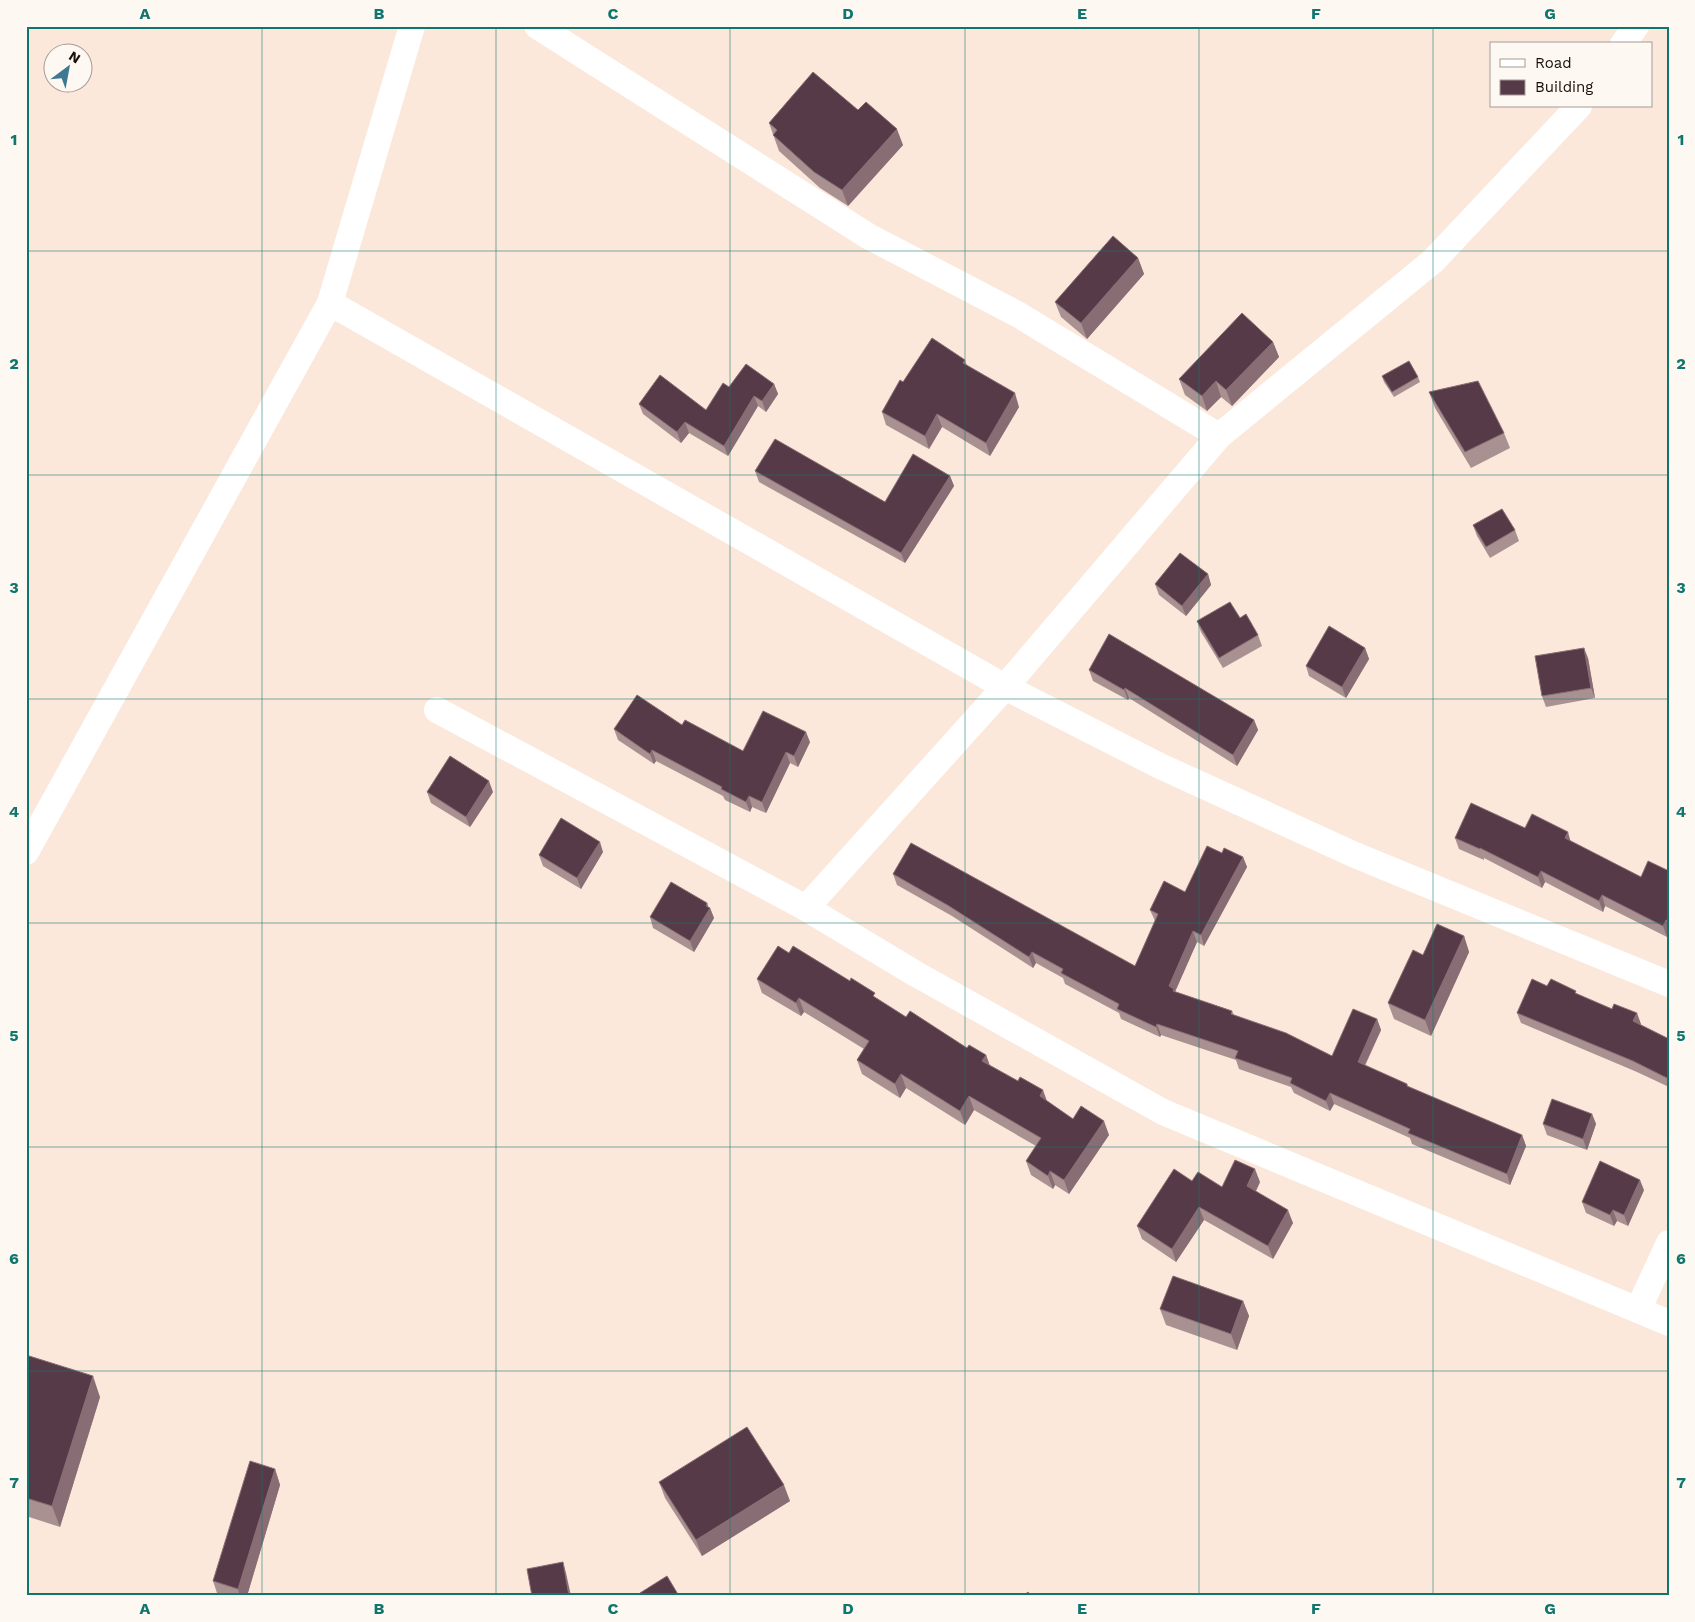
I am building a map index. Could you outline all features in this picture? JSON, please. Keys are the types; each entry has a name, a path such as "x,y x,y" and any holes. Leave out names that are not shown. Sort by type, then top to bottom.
{"street":[{"path":"26,852 330,303 412,26"},
{"path":"537,26 868,236 1019,316 1219,436"},
{"path":"1624,42 1636,26"},
{"path":"806,908 1005,687 1219,436 1433,261 1577,108"},
{"path":"330,303 1005,687 1160,766 1355,855 1669,984"},
{"path":"437,710 806,908 916,974 1163,1112 1669,1323"},
{"path":"1638,1310 1669,1243"}],"building":[{"path":"813,72 858,110 866,102 897,129 842,190 814,172 773,135 777,130 769,123"},
{"path":"1113,236 1138,258 1081,323 1055,302"},
{"path":"1242,313 1273,342 1226,390 1216,381 1202,396 1179,379"},
{"path":"932,338 965,360 963,363 1015,393 986,443 937,414 925,436 882,412 900,380 903,382"},
{"path":"1409,361 1418,377 1392,392 1382,376"},
{"path":"746,364 774,384 762,401 754,396 724,446 685,422 677,432 639,404 660,375 706,410 723,383 729,387"},
{"path":"1478,381 1504,433 1465,452 1429,392"},
{"path":"775,439 885,502 913,454 950,476 901,553 755,471"},
{"path":"1502,509 1515,530 1486,547 1473,525"},
{"path":"1180,553 1208,574 1182,606 1155,584"},
{"path":"1230,602 1240,618 1246,614 1258,635 1219,658 1197,621"},
{"path":"1329,626 1365,648 1342,687 1306,666"},
{"path":"1109,634 1254,720 1233,755 1125,688 1124,690 1089,670"},
{"path":"1584,648 1591,688 1542,696 1535,656"},
{"path":"637,695 682,725 685,720 743,751 763,711 806,732 794,756 786,752 762,802 749,796 746,802 721,789 722,787 652,750 650,754 614,729"},
{"path":"450,756 489,781 466,817 427,792"},
{"path":"1471,803 1525,828 1532,814 1568,832 1565,838 1641,877 1648,861 1669,871 1669,921 1666,920 1663,926 1602,895 1599,901 1541,871 1538,877 1480,848 1455,838"},
{"path":"561,818 600,842 577,878 539,855"},
{"path":"911,843 1135,966 1158,914 1150,910 1164,881 1185,892 1207,846 1222,853 1224,848 1243,857 1201,935 1193,931 1169,986 1174,989 1173,991 1232,1011 1231,1014 1286,1033 1332,1056 1353,1009 1377,1019 1358,1062 1407,1084 1407,1086 1522,1135 1507,1174 1408,1133 1410,1129 1330,1093 1326,1101 1290,1083 1292,1078 1235,1058 1238,1051 1157,1024 1156,1027 1117,1009 1119,1004 1061,973 1063,969 1032,952 1029,957 949,906 893,874"},
{"path":"671,882 707,903 706,906 710,908 690,941 650,917"},
{"path":"1437,924 1464,936 1425,1020 1388,1003 1413,950 1423,955"},
{"path":"778,946 789,953 793,946 850,981 851,978 875,993 873,996 906,1017 910,1011 967,1048 969,1045 986,1055 982,1061 1018,1081 1020,1077 1043,1090 1040,1096 1073,1119 1081,1106 1104,1121 1064,1180 1050,1171 1048,1176 1026,1161 1041,1138 969,1096 960,1111 901,1074 895,1084 857,1060 869,1041 799,998 796,1003 757,979"},
{"path":"1532,979 1547,986 1551,979 1576,991 1575,993 1612,1009 1614,1004 1637,1013 1633,1021 1669,1039 1669,1079 1633,1061 1517,1013"},
{"path":"1552,1099 1592,1114 1583,1139 1543,1124"},
{"path":"1235,1160 1255,1169 1247,1186 1288,1210 1268,1246 1199,1207 1172,1249 1137,1226 1174,1169 1192,1181 1198,1172 1222,1187"},
{"path":"1600,1161 1640,1180 1624,1215 1613,1210 1610,1215 1582,1202"},
{"path":"1173,1276 1243,1301 1231,1334 1160,1309"},
{"path":"26,1355 93,1376 52,1506 26,1498"},
{"path":"747,1427 784,1485 696,1540 659,1482"},
{"path":"250,1461 275,1469 238,1589 213,1581"},
{"path":"563,1562 569,1596 532,1596 527,1569"},
{"path":"667,1576 679,1596 641,1596 640,1593"},
{"path":"1028,1592 1031,1596 1023,1596"}]}
